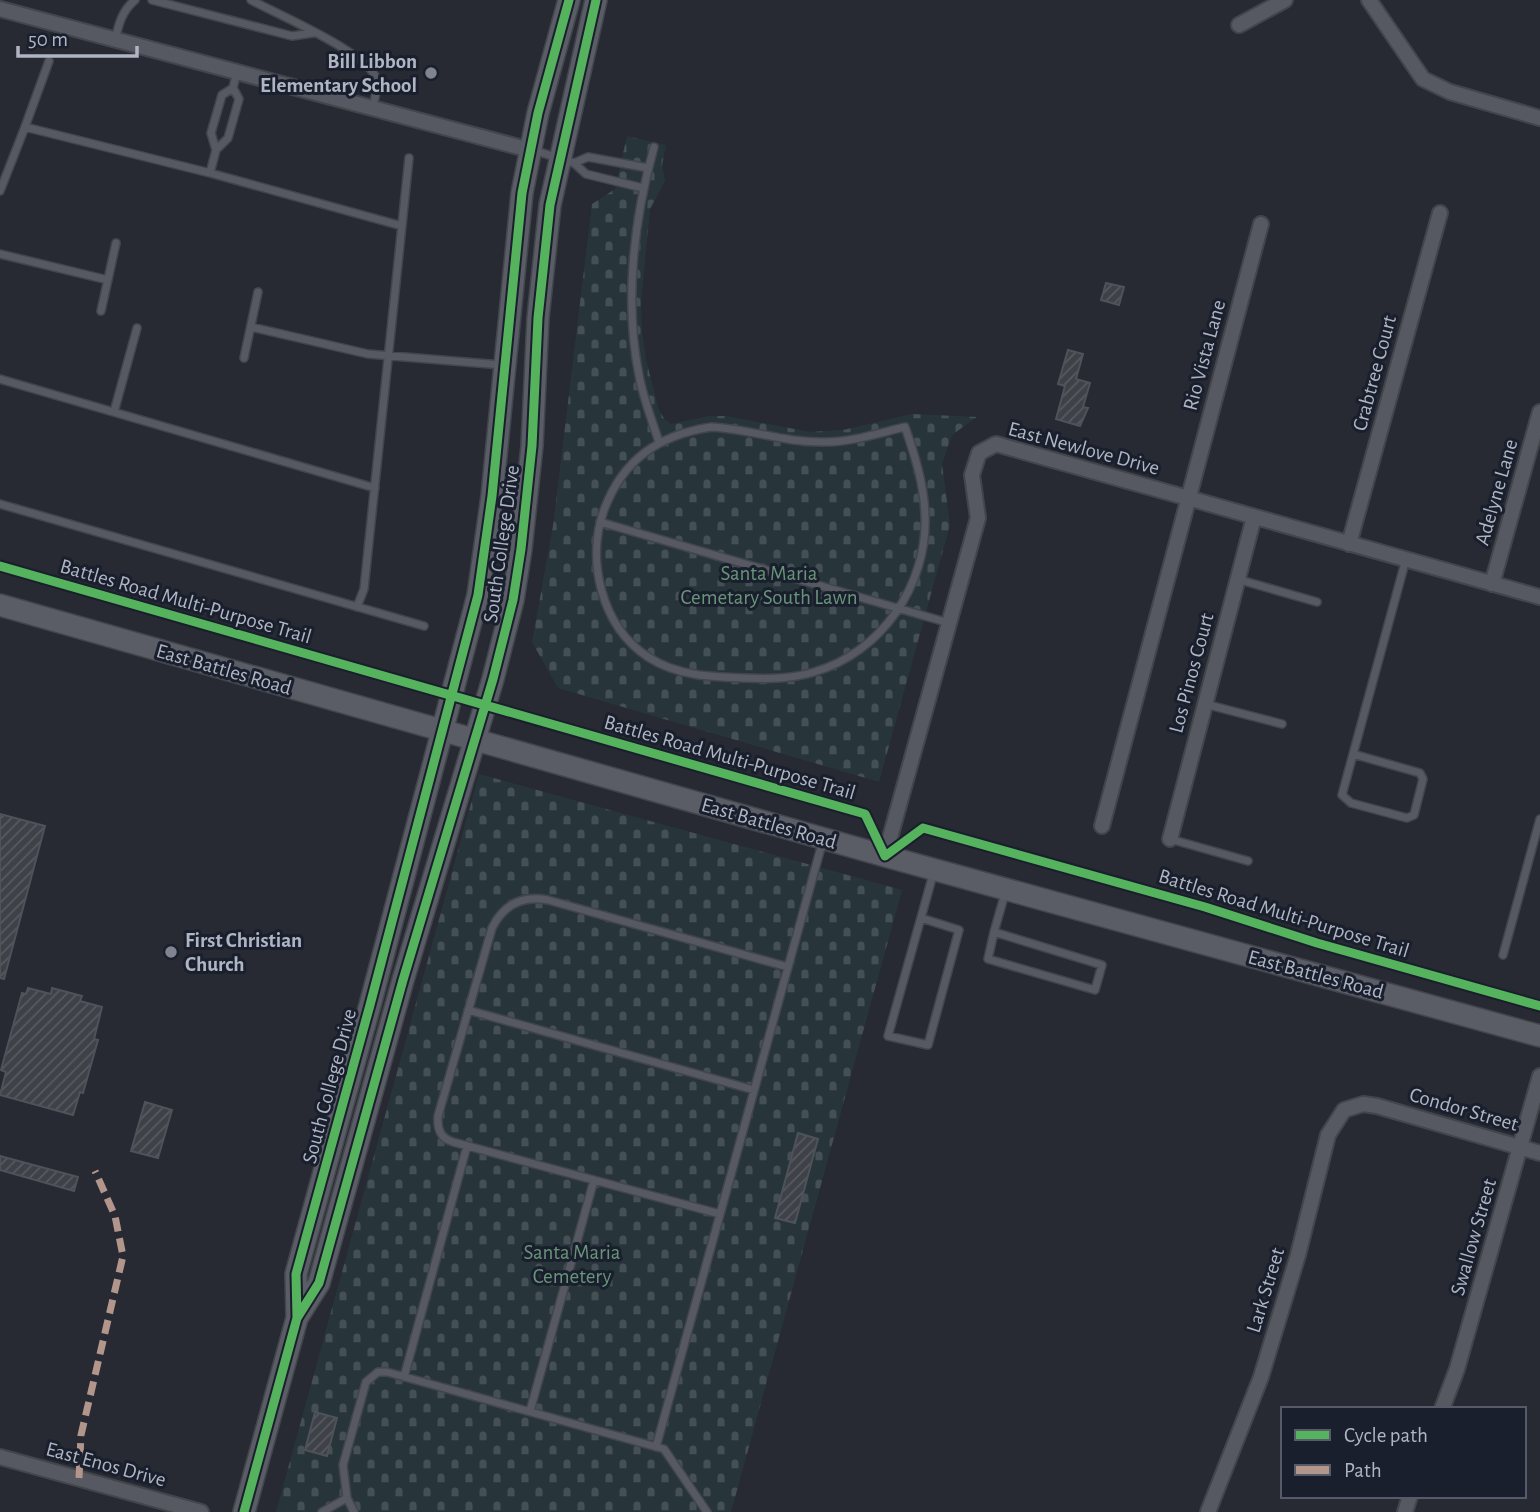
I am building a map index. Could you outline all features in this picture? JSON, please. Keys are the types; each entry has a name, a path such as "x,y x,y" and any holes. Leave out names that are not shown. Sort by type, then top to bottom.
{"street":[{"name":"South College Drive","path":"244,1512 297,1318 296,1274 478,595 522,193 530,150 569,0"},
{"name":"South College Drive","path":"297,1318 319,1283 400,993 504,640 522,549 532,446 538,318 550,205 567,161 596,0"},
{"path":"1239,25 1285,0"},
{"path":"1369,0 1423,79 1450,92 1540,118"},
{"path":"0,9 530,150"},
{"name":"Crabtree Court","path":"1349,544 1440,213"},
{"name":"Rio Vista Lane","path":"1102,827 1261,224"},
{"name":"Adelyne Lane","path":"1492,584 1540,412"},
{"name":"East Newlove Drive","path":"885,856 978,518 972,475 979,453 996,444 1540,597"},
{"name":"Los Pinos Court","path":"1170,839 1254,517"},
{"name":"East Battles Road","path":"0,605 824,839 1540,1037"},
{"name":"Swallow Street","path":"1443,1407 1457,1368 1540,1076"},
{"name":"Lark Street","path":"1208,1512 1261,1377 1298,1255 1328,1135 1344,1110 1363,1104 1377,1106"},
{"name":"Condor Street","path":"1377,1106 1540,1153"},
{"name":"East Enos Drive","path":"0,1457 201,1512"}],"lane":[{"path":"115,40 120,19 135,0"},
{"path":"152,0 292,36 314,33"},
{"path":"251,0 343,47 371,67 377,82 373,107"},
{"path":"0,191 49,61"},
{"path":"216,150 228,138 239,99 233,88 237,72"},
{"path":"210,173 216,150 212,133 222,95 233,88"},
{"path":"25,127 210,173 402,226"},
{"path":"654,146 643,188 631,314 639,377 659,442"},
{"path":"530,150 567,161 586,174 643,188"},
{"path":"567,161 588,157 648,168"},
{"path":"357,607 364,589 409,158"},
{"path":"100,311 116,243"},
{"path":"0,254 108,280"},
{"path":"244,358 258,292"},
{"path":"250,327 368,354 505,365"},
{"path":"114,412 137,328"},
{"path":"0,379 375,488"},
{"path":"711,427 740,429 798,441 826,442 851,440 905,427 919,466 925,515 924,547 915,577 900,608 873,640 846,660 814,672 775,680 707,677 678,671 648,656 626,637 611,614 600,587 595,564 600,522 608,498 638,458 659,442 685,431 711,427"},
{"path":"0,504 424,626"},
{"path":"600,522 949,623"},
{"path":"1353,754 1420,773 1423,779 1414,815 1407,818 1351,803 1342,795 1353,754 1406,559"},
{"path":"1237,579 1317,602"},
{"path":"1204,703 1282,724"},
{"path":"1503,955 1540,819"},
{"path":"656,1447 824,839"},
{"path":"1170,839 1248,861"},
{"path":"921,918 959,930 928,1045 888,1036 921,918 935,870"},
{"path":"994,932 1102,965 1095,989 988,960 994,932 1006,890"},
{"path":"720,1214 447,1140 437,1127 438,1116 492,928 504,909 516,902 533,897 788,967"},
{"path":"468,1010 754,1090"},
{"path":"404,1377 467,1146"},
{"path":"530,1411 594,1180"},
{"path":"354,1512 346,1498 343,1465 366,1382 378,1372 664,1449 707,1512"},
{"path":"322,1512 346,1498"}],"green space":[{"name":"Santa Maria Cemetary South Lawn","path":"627,136 666,145 662,165 665,181 650,209 641,302 646,360 659,410 665,420 671,424 709,416 726,416 810,432 843,430 912,414 977,417 952,435 942,464 950,525 879,782 558,688 532,642 553,526 592,204 615,189"},
{"name":"Santa Maria Cemetery","path":"479,774 902,890 731,1512 276,1512"}],"building":[{"path":"1106,283 1124,287 1119,305 1101,300"},
{"path":"1068,350 1083,354 1076,379 1090,383 1083,407 1088,408 1080,426 1056,419 1065,386 1058,384"},
{"path":"0,814 45,826 4,979 0,978"},
{"path":"28,988 51,994 52,988 82,996 80,1001 102,1007 94,1039 98,1040 83,1093 80,1092 73,1115 0,1095 6,1072 1,1070 22,993 26,994"},
{"path":"145,1102 172,1110 158,1158 131,1151"},
{"path":"798,1133 818,1139 795,1223 775,1218"},
{"path":"0,1156 78,1177 74,1191 0,1170"},
{"path":"315,1412 337,1418 327,1456 305,1450"}],"marked path":[{"path":"79,1478 81,1435 123,1256 115,1216 95,1171"}],"cycle path":[{"path":"244,1512 297,1318 296,1274 478,595 492,496 522,193 538,113 569,0"},
{"path":"297,1318 319,1283 403,980 493,679 513,600 532,446 538,318 550,205 596,0"},
{"name":"Battles Road Multi-Purpose Trail","path":"0,566 865,814 885,856 923,828 1205,907 1317,943 1540,1006"}],"place":[{"name":"Bill Libbon Elementary School","path":"431,73"},
{"name":"First Christian Church","path":"171,952"}]}
